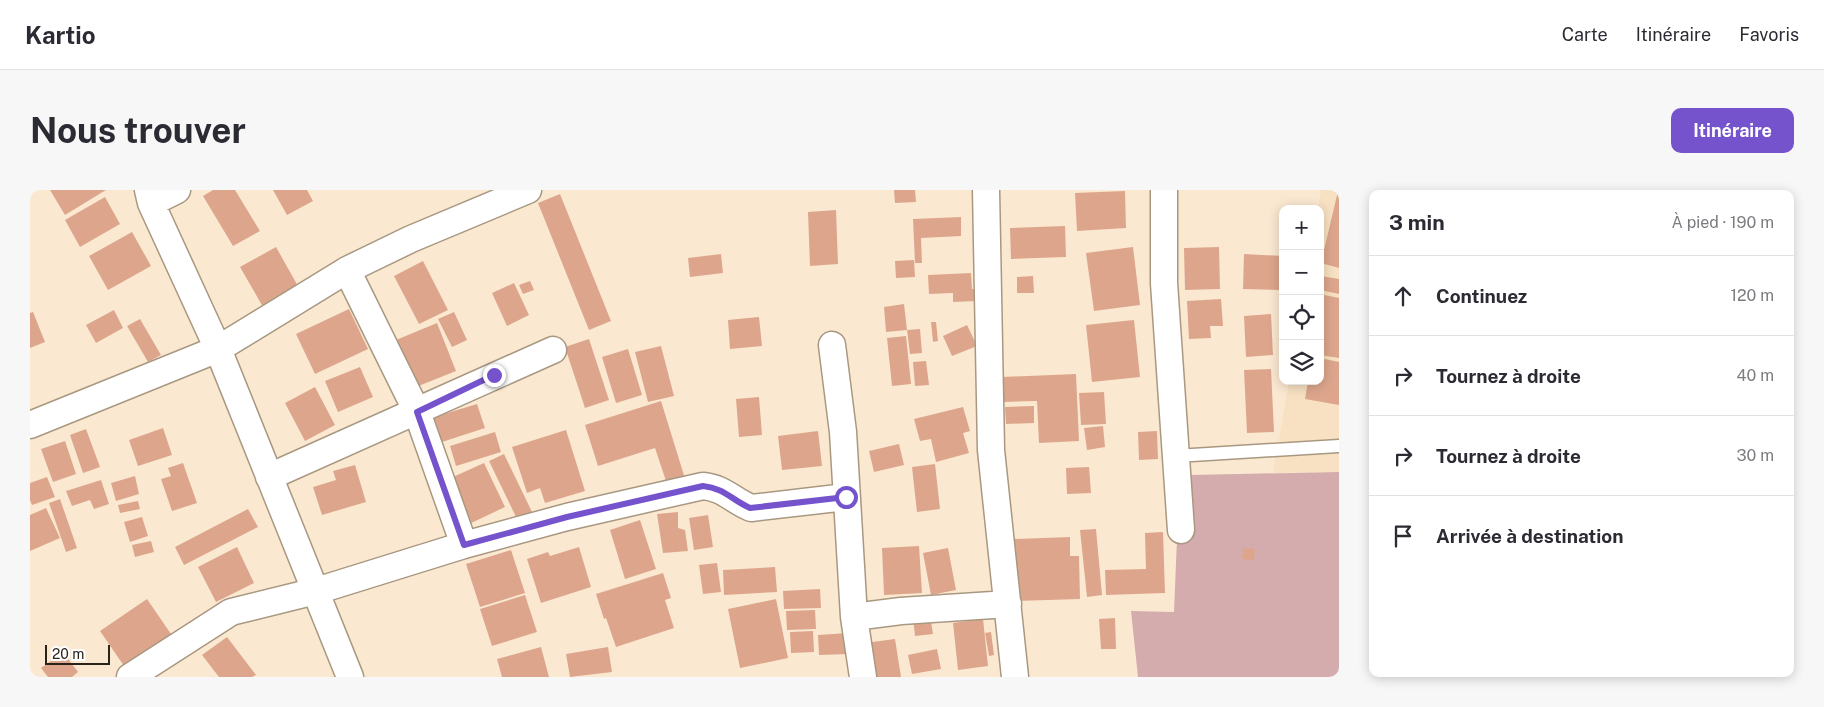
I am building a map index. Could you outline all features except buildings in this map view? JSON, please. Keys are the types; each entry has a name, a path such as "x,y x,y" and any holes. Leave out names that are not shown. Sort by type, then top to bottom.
{"street":[{"path":"177,190 149,197 218,349 350,677"},
{"path":"30,425 218,349 347,270 411,239 528,190"},
{"path":"986,190 992,450 1015,677"},
{"path":"1164,190 1164,283 1181,530"},
{"path":"347,270 417,412 464,545"},
{"path":"832,345 840,399 854,617 863,677"},
{"path":"269,478 417,412 494,375 554,350"},
{"path":"130,677 232,612 316,591 464,545 567,517 703,486 721,489 750,508 846,497"},
{"path":"854,617 901,611 1008,604"}],"lane":[{"path":"1176,456 1339,446"}],"shaded area":[{"path":"1321,190 1339,190 1339,472 1273,473 1288,385 1324,385 1324,205 1319,205"},
{"path":"1339,472 1339,677 1138,677 1131,611 1174,612 1177,539 1193,538 1191,475"}],"route":[{"path":"494,375 417,412 464,545 567,517 703,486 721,489 750,508 846,497"}]}
